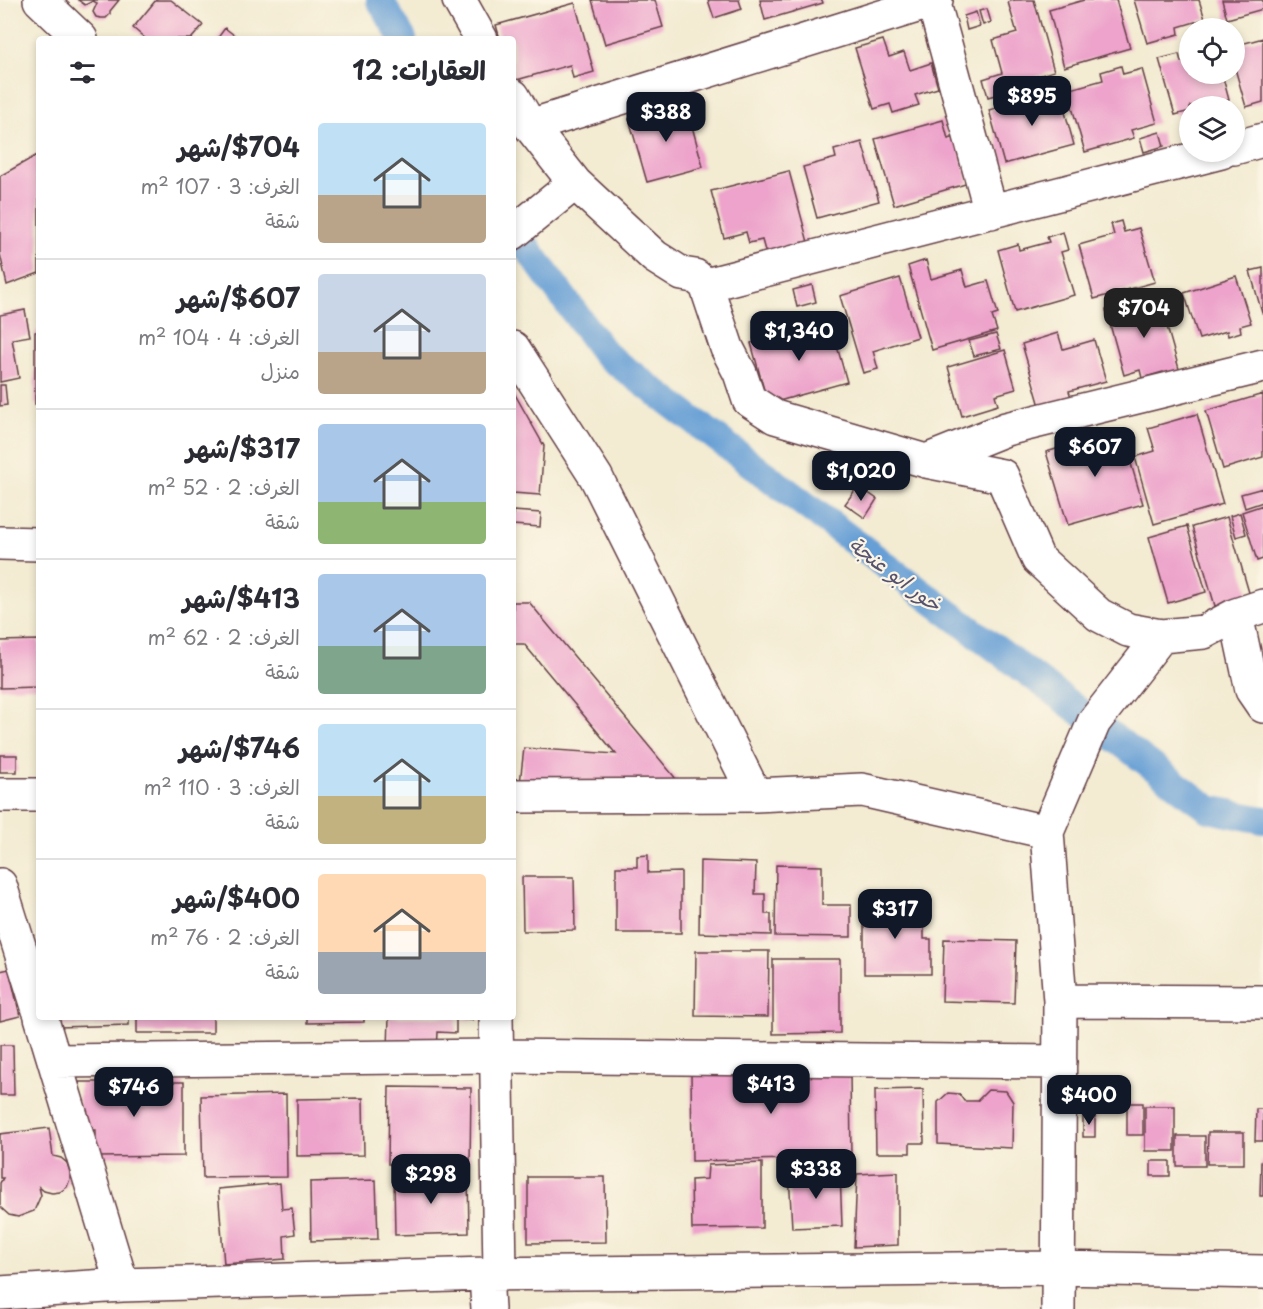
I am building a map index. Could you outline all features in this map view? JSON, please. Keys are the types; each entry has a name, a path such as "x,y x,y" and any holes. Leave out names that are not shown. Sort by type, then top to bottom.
{"street":[{"path":"40,0 78,36"},
{"path":"459,0 479,36"},
{"path":"530,126 934,0 991,212"},
{"path":"516,101 530,126 575,183 655,257 682,274 695,276 706,285 727,348 740,373 749,400 775,417 926,461 1002,476 1038,559 1099,615 1128,630 1161,636 1204,632 1250,611 1252,690 1263,706"},
{"path":"1245,145 1263,141"},
{"path":"706,285 1183,162"},
{"path":"516,231 575,183"},
{"path":"516,353 596,477 755,795"},
{"path":"926,461 1006,429 1263,366"},
{"path":"0,543 36,544"},
{"path":"1058,1309 1060,1001 1047,832 1094,722 1161,636"},
{"path":"516,796 755,795 862,790 1047,832"},
{"path":"0,795 36,795"},
{"path":"0,885 36,1000"},
{"path":"1060,1001 1263,1002"},
{"path":"42,1020 71,1123 122,1285"},
{"path":"488,1309 493,1274 498,1056 496,1020"},
{"path":"55,1060 498,1056 1060,1062"},
{"path":"0,1293 122,1285 493,1274 1058,1268 1263,1272"}],"building":[{"path":"78,0 119,0 106,18 101,18 96,17 93,12 97,3 93,1 85,5"},
{"path":"156,0 171,0 203,25 194,36 142,36 133,28"},
{"path":"592,0 655,0 663,27 605,44"},
{"path":"708,0 739,0 742,9 714,18"},
{"path":"760,0 822,0 823,3 765,20"},
{"path":"1034,0 1054,71 1025,80 1027,86 988,97 983,79 1002,73 993,40 1017,33 1008,2"},
{"path":"1084,0 1116,0 1130,48 1064,67 1049,10"},
{"path":"1134,0 1199,0 1205,18 1179,18 1179,34 1147,43"},
{"path":"1222,0 1263,0 1263,9 1227,18"},
{"path":"575,3 594,72 573,78 570,65 516,80 516,36 499,36 496,25"},
{"path":"987,9 991,22 983,25 979,11"},
{"path":"976,12 980,26 967,30 964,16"},
{"path":"225,28 235,36 219,36"},
{"path":"1263,38 1263,102 1246,107 1245,96 1243,96 1239,84 1245,84 1245,43"},
{"path":"883,40 889,57 904,52 910,70 931,63 938,88 915,95 919,105 893,113 890,104 874,109 855,48"},
{"path":"1179,54 1179,84 1225,84 1228,96 1179,96 1179,114 1175,115 1159,59"},
{"path":"1121,66 1123,74 1142,69 1157,123 1131,130 1134,138 1085,152 1067,90 1103,80 1101,72"},
{"path":"1059,90 1074,145 1004,164 989,110"},
{"path":"686,104 703,167 647,182 629,119"},
{"path":"943,120 948,139 956,137 969,183 894,205 875,139"},
{"path":"1160,132 1164,146 1144,152 1140,138"},
{"path":"862,142 879,201 817,218 803,167 836,158 834,150"},
{"path":"36,156 36,274 7,285 0,254 0,176"},
{"path":"789,171 809,246 767,258 762,240 749,243 746,232 724,238 711,191"},
{"path":"1121,221 1124,232 1139,228 1155,282 1094,299 1079,245 1114,235 1111,224"},
{"path":"1063,232 1068,250 1061,252 1074,295 1015,312 998,250 1018,244 1019,250 1049,242 1047,237"},
{"path":"926,260 931,279 962,270 967,287 988,281 998,314 992,316 997,331 932,350 908,266"},
{"path":"1263,268 1263,313 1262,313 1250,271"},
{"path":"1236,276 1251,323 1240,326 1241,332 1228,336 1227,331 1199,339 1184,293"},
{"path":"900,278 918,337 873,351 878,369 863,373 840,296"},
{"path":"812,285 816,302 797,307 793,290"},
{"path":"1158,295 1181,376 1165,380 1163,372 1142,378 1140,370 1124,375 1106,310"},
{"path":"25,310 30,336 12,339 19,378 0,382 0,315"},
{"path":"830,321 847,382 768,404 751,343"},
{"path":"35,332 36,332 35,404"},
{"path":"1058,333 1063,349 1094,340 1106,381 1069,391 1073,404 1042,413 1022,344"},
{"path":"996,334 1001,349 974,356 969,341"},
{"path":"1005,350 1016,389 995,395 998,405 962,416 948,367"},
{"path":"0,385 5,385 7,405 0,406"},
{"path":"1263,394 1263,457 1223,469 1206,411"},
{"path":"516,396 544,446 540,495 516,493"},
{"path":"1197,414 1223,504 1154,524 1135,457 1155,451 1148,428"},
{"path":"1121,430 1143,504 1068,525 1046,452"},
{"path":"858,486 877,499 865,518 845,504"},
{"path":"1263,488 1263,502 1245,508 1241,494"},
{"path":"1263,505 1263,559 1257,561 1242,512"},
{"path":"516,511 541,513 540,527 516,525"},
{"path":"1240,513 1246,534 1236,537 1230,516"},
{"path":"1227,517 1250,596 1215,606 1192,527"},
{"path":"1187,526 1206,592 1168,603 1149,537"},
{"path":"516,602 529,602 682,786 520,783 524,748 616,754 524,644 516,644"},
{"path":"36,640 36,687 0,688 0,641"},
{"path":"0,755 17,755 17,772 0,772"},
{"path":"648,855 648,873 681,872 681,933 616,933 616,867 637,867 637,856"},
{"path":"700,861 756,863 755,894 765,894 765,914 771,914 771,935 699,933"},
{"path":"776,865 822,866 822,905 851,905 851,937 775,936"},
{"path":"522,877 574,877 575,930 523,931"},
{"path":"864,901 904,901 904,909 916,909 916,918 924,918 924,939 931,939 931,974 864,974"},
{"path":"944,939 1016,941 1014,1003 942,1001"},
{"path":"696,951 769,951 768,1017 695,1016"},
{"path":"773,959 840,959 840,1033 773,1034"},
{"path":"9,969 20,1016 0,1021 0,971"},
{"path":"57,1020 129,1020 129,1025 58,1027"},
{"path":"137,1020 213,1020 213,1033 137,1033"},
{"path":"307,1020 364,1020 364,1022 307,1023"},
{"path":"389,1020 456,1020 456,1033 438,1032 437,1051 388,1049"},
{"path":"0,1045 13,1045 14,1095 0,1095"},
{"path":"850,1070 851,1158 692,1161 691,1072"},
{"path":"79,1082 184,1082 184,1156 96,1157 96,1130 79,1130"},
{"path":"389,1087 471,1088 470,1165 388,1164"},
{"path":"1099,1087 1124,1088 1124,1105 1099,1104"},
{"path":"923,1089 924,1143 910,1143 910,1153 876,1153 875,1090"},
{"path":"988,1090 1006,1091 1013,1102 1012,1148 938,1144 938,1102 948,1093 959,1094 964,1101 977,1101"},
{"path":"286,1094 287,1177 203,1178 201,1096"},
{"path":"363,1098 364,1155 297,1156 297,1099"},
{"path":"1127,1103 1143,1103 1143,1135 1127,1135"},
{"path":"1145,1106 1175,1106 1175,1151 1145,1151"},
{"path":"1256,1109 1263,1109 1263,1141 1255,1141"},
{"path":"1083,1114 1095,1114 1095,1137 1083,1137"},
{"path":"49,1128 53,1156 67,1163 70,1171 67,1187 60,1192 52,1193 39,1187 41,1195 34,1211 18,1217 9,1215 0,1207 0,1183 3,1178 0,1178 0,1134"},
{"path":"1208,1132 1244,1132 1244,1164 1207,1164"},
{"path":"1177,1136 1205,1136 1205,1166 1177,1166"},
{"path":"1151,1161 1170,1161 1170,1176 1151,1176"},
{"path":"1261,1161 1263,1161 1263,1196 1260,1196"},
{"path":"762,1163 762,1228 692,1229 691,1180 707,1179 708,1165"},
{"path":"840,1172 842,1226 792,1228 789,1174"},
{"path":"898,1172 898,1245 854,1247 857,1174"},
{"path":"468,1175 469,1233 395,1235 394,1177"},
{"path":"528,1177 605,1177 606,1242 528,1243"},
{"path":"376,1180 378,1239 311,1241 310,1182"},
{"path":"280,1183 282,1209 292,1208 295,1234 284,1236 285,1259 224,1264 218,1189"}],"waterway":[{"name":"خور ابو عنجة","path":"380,0 401,36"},
{"name":"خور ابو عنجة","path":"516,233 605,354 1209,809 1263,820"}]}
